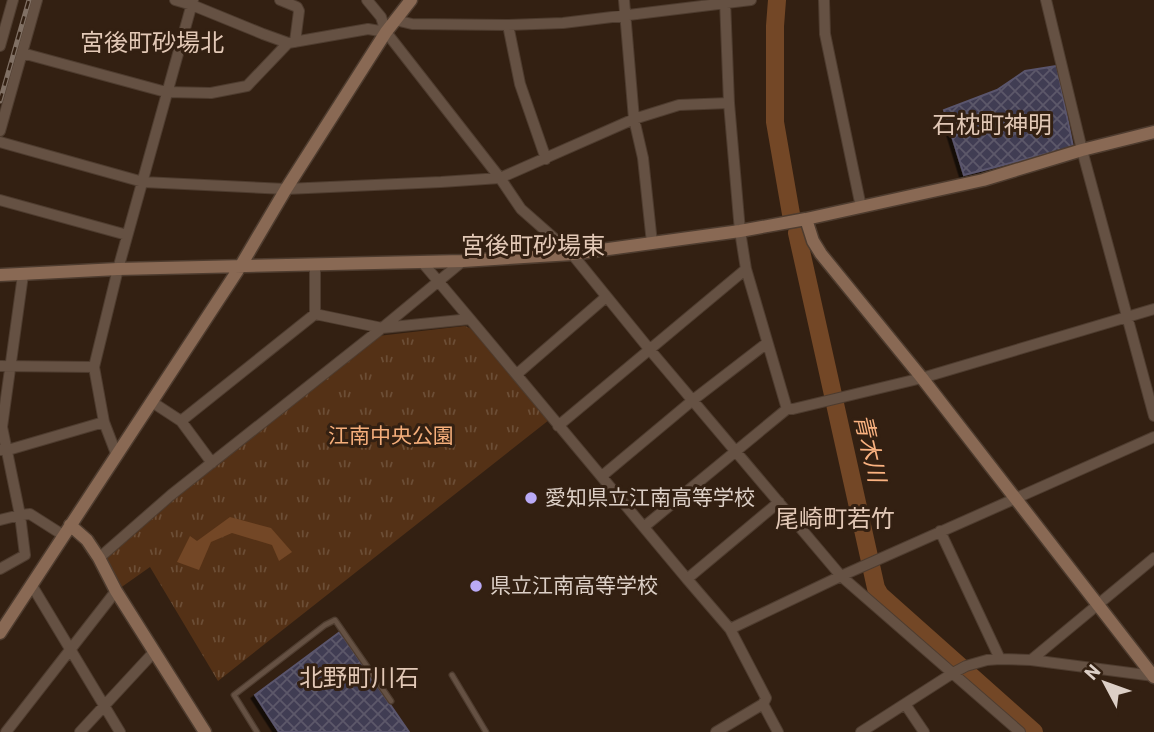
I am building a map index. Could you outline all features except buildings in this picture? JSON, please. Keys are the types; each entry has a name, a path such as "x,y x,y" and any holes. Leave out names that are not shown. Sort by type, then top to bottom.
{"street":[{"path":"0,46 13,0"},
{"path":"0,131 37,0"},
{"path":"175,0 192,2 263,34 291,42 368,29 386,32"},
{"path":"22,53 166,92 211,93 247,86 291,42 299,11 297,7 280,0"},
{"path":"368,0 381,17 386,32 500,178 521,209 572,254 841,576 958,670 1020,732"},
{"path":"0,633 240,267 386,32 411,0"},
{"path":"624,0 634,119 643,158 652,243"},
{"path":"395,20 412,24 563,23 725,1 751,0"},
{"path":"824,0 825,34 862,207"},
{"path":"1046,0 1082,150 1154,416"},
{"path":"725,1 729,103 740,231 746,270 787,409"},
{"path":"117,456 104,422 93,367 117,269 192,2"},
{"path":"508,25 520,84 546,159"},
{"path":"0,142 143,182 286,189 500,178 634,119 679,104 729,103"},
{"path":"0,275 117,269 463,261 572,254 740,231 806,219 983,180 1082,150 1154,132"},
{"path":"0,200 127,235"},
{"path":"806,219 813,241 821,254 922,378 1153,676"},
{"path":"99,558 171,495 463,261"},
{"path":"422,262 730,629 766,698 763,705 716,732"},
{"path":"315,266 316,314"},
{"path":"558,426 746,270"},
{"path":"0,569 25,555 2,427 5,366 23,275"},
{"path":"517,374 606,297"},
{"path":"645,526 787,409 922,378 1154,309"},
{"path":"316,314 382,328 470,319"},
{"path":"181,421 316,314"},
{"path":"601,476 767,343"},
{"path":"5,366 93,367"},
{"path":"152,402 181,421 212,463"},
{"path":"4,450 104,422"},
{"path":"730,629 864,565 1154,437"},
{"path":"687,579 779,502"},
{"path":"0,520 30,514 87,540 205,732"},
{"path":"940,531 1000,659"},
{"path":"1031,660 1154,558"},
{"path":"31,584 120,732"},
{"path":"6,732 116,591"},
{"path":"80,732 154,652"},
{"path":"861,732 958,670 987,660 1031,660 1153,676"},
{"path":"905,704 924,732"},
{"path":"763,705 778,732"}],"lane":[{"path":"257,732 234,695 335,620 391,701"},
{"path":"452,675 486,732"}],"green space":[{"name":"江南中央公園","path":"465,326 474,330 549,420 218,681 150,567 116,591 99,558 378,336"}],"shaded area":[{"path":"230,517 271,528 292,552 279,561 272,545 232,533 211,542 199,570 177,562 190,536 197,541"}],"waterway":[{"name":"青木川","path":"777,0 775,122 791,214"},
{"name":"青木川","path":"797,233 876,588 880,595 1034,732"}],"railway":[{"path":"0,101 29,0"}],"place":[{"name":"愛知県立江南高等学校","path":"531,498"},
{"name":"県立江南高等学校","path":"476,586"}],"district":[{"name":"宮後町砂場北","path":"152,43"},
{"name":"石枕町神明","path":"992,125"},
{"name":"宮後町砂場東","path":"533,246"},
{"name":"尾崎町若竹","path":"835,519"},
{"name":"北野町川石","path":"359,678"}]}
